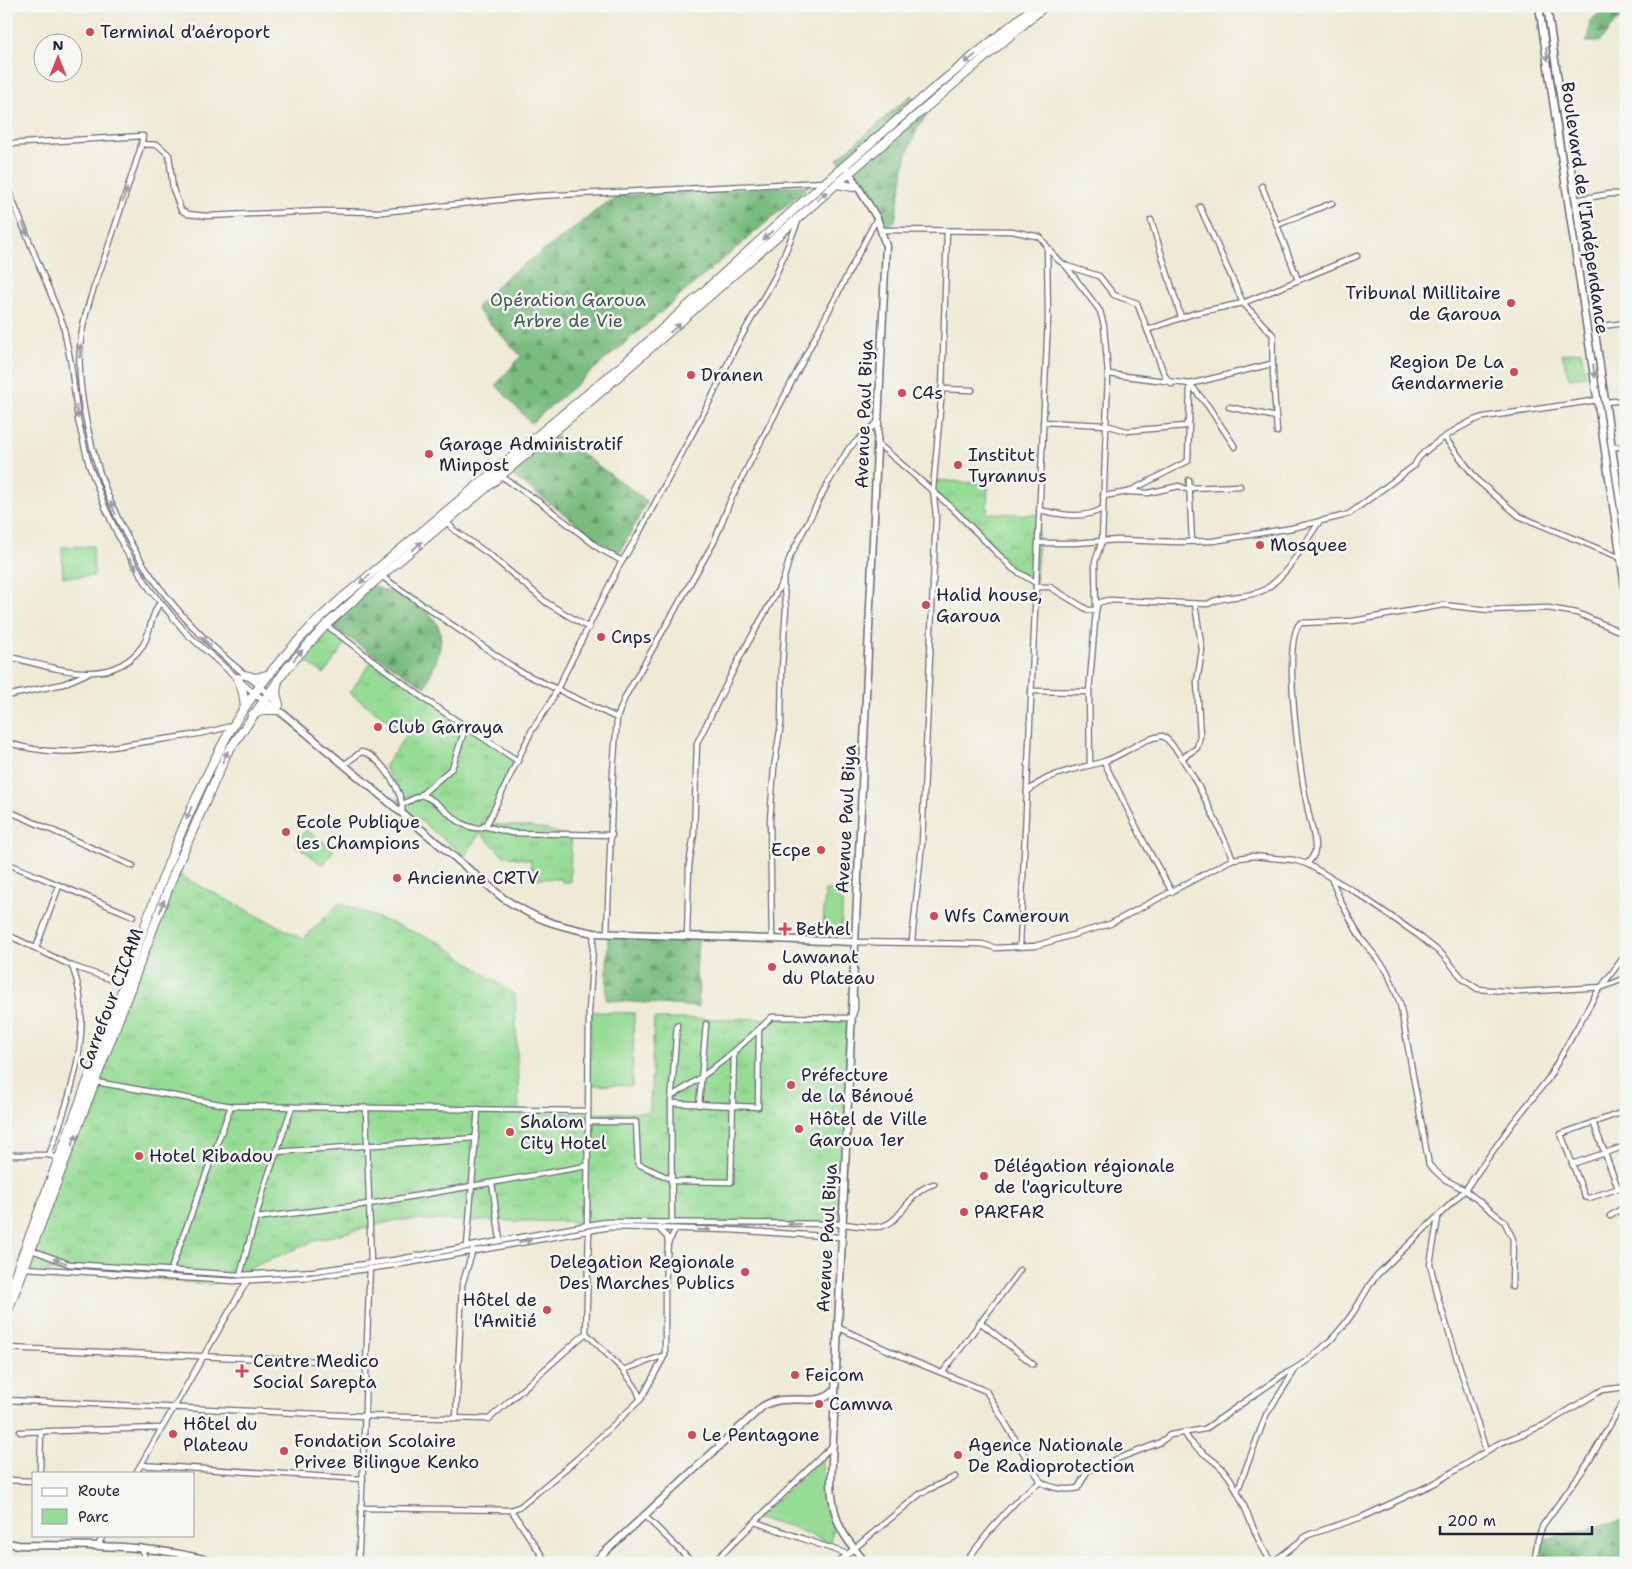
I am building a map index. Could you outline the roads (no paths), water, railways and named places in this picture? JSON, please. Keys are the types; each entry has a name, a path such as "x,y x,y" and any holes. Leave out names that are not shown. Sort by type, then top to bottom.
{"main road":[{"path":"845,172 933,89 1035,6"},
{"path":"6,1298 10,1279 59,1158 82,1092 188,815 222,746 245,707 260,687 330,608 627,361 826,182 845,172 1045,6"},
{"name":"Boulevard de l'Indépendance","path":"1539,6 1626,593"},
{"name":"Boulevard de l'Indépendance","path":"1547,6 1626,543"},
{"name":"Carrefour CICAM","path":"6,1316 175,871 227,753 265,697 326,625 381,576 668,334 837,184 845,172"},
{"name":"Avenue Paul Biya","path":"845,172 853,187 860,192"},
{"name":"Avenue Paul Biya","path":"845,172 877,218 886,246 843,1224 831,1447 831,1484 834,1514 838,1526 866,1563"},
{"path":"837,184 853,187"},
{"path":"245,707 241,677 260,677 272,673"},
{"path":"278,680 276,693 278,708"},
{"path":"260,687 265,697 286,716 403,808 510,902 532,916 556,926 594,933 855,942"},
{"path":"255,694 265,697"},
{"path":"252,715 264,710 278,708"},
{"path":"593,1563 763,1406 775,1400 788,1398 820,1400 827,1398 834,1392"},
{"path":"820,1400 834,1411"},
{"path":"6,1543 19,1545 141,1548 185,1553 215,1562"},
{"path":"6,1547 19,1545"}],"street":[{"path":"6,144 143,136 142,144 90,300 81,336 79,361 84,410 100,473 122,529 157,586 255,694"},
{"path":"142,144 158,145 169,155 173,189 181,210 188,214 207,216 332,211 382,212 537,196 826,182"},
{"path":"6,184 63,324 70,355 78,420 94,478 123,546 149,592 187,634 241,677 260,687"},
{"path":"1262,186 1298,280"},
{"path":"6,192 12,197"},
{"path":"1576,200 1609,194 1626,194"},
{"path":"1277,225 1332,203"},
{"path":"1200,207 1243,303 1273,335 1271,364 1276,432"},
{"path":"484,826 498,803 532,730 556,691 622,561 775,277 800,216"},
{"path":"607,933 613,772 618,718 625,697 714,542 731,499 877,218"},
{"path":"1151,220 1181,317"},
{"path":"882,230 1012,231 1040,236 1047,248 1066,266 1103,318 1108,374 1102,541 1095,562 1096,610 1089,692 1090,765"},
{"path":"912,941 922,843 936,515 933,490 942,389 947,231"},
{"path":"1020,946 1048,318 1047,248"},
{"path":"1147,330 1181,317 1243,303 1357,256"},
{"path":"1066,266 1099,276 1105,280 1114,295 1134,300 1165,376 1172,384"},
{"path":"1594,327 1626,323"},
{"path":"1108,374 1172,384 1190,384 1271,364"},
{"path":"1128,492 1188,461 1190,384"},
{"path":"1190,384 1208,406 1234,447"},
{"path":"942,389 972,390"},
{"path":"1038,543 1213,541 1282,530 1349,514 1388,487 1415,465 1416,460 1444,438 1478,418 1598,400"},
{"path":"1605,402 1626,400"},
{"path":"1229,407 1276,417"},
{"path":"1042,422 1106,425 1127,431 1185,426 1190,417"},
{"path":"687,937 689,865 694,834 697,743 740,657 783,581 790,557 840,461 849,448 878,422"},
{"path":"1444,438 1478,481 1519,516 1621,558"},
{"path":"877,443 933,490 1013,569 1036,585 1050,587 1082,607 1096,610"},
{"path":"1611,447 1626,447"},
{"path":"501,476 541,503 600,549 622,561"},
{"path":"1189,480 1192,541"},
{"path":"1103,496 1128,492 1142,494 1179,486 1189,489 1240,486"},
{"path":"1039,510 1076,516 1102,509"},
{"path":"1096,610 1098,602 1108,600 1208,604 1215,600 1263,590 1290,566 1320,520"},
{"path":"446,521 451,528 476,544 547,603 589,628"},
{"path":"381,576 519,671 556,691 618,718"},
{"path":"772,940 770,820 774,768 781,724 786,608 783,581"},
{"path":"149,592 157,586"},
{"path":"6,696 63,684 87,674 106,670 130,659 144,643 155,610 160,603"},
{"path":"1182,758 1197,748 1200,736 1197,682 1202,650 1195,604"},
{"path":"1307,864 1315,853 1316,846 1307,805 1292,679 1297,626 1300,623 1353,621 1443,605 1489,610 1548,608 1577,613 1626,634"},
{"path":"326,625 412,690 518,761"},
{"path":"6,656 87,674"},
{"path":"1031,691 1089,692"},
{"path":"6,742 38,751 67,753 197,734 234,725"},
{"path":"345,764 361,752 371,754 377,759 393,783 403,808 452,768 466,726"},
{"path":"1027,792 1038,781 1104,762 1147,740 1163,736 1172,742 1182,758 1209,807 1233,859"},
{"path":"1104,762 1145,844 1172,892"},
{"path":"421,795 434,800 467,826 475,829 484,826 512,833 612,835"},
{"path":"6,810 133,866"},
{"path":"855,942 912,941 982,944 996,948 1035,946 1110,924 1233,859 1252,856 1294,860 1307,864 1331,878 1432,945 1464,980 1478,989 1518,992 1604,987 1626,978"},
{"path":"6,863 133,916"},
{"path":"1331,878 1341,902 1360,937 1388,971 1400,1003 1429,1165 1444,1179 1466,1190 1504,1220 1511,1232 1514,1250 1512,1287"},
{"path":"36,948 59,886"},
{"path":"586,1225 589,1011 594,933"},
{"path":"6,934 72,966 110,979"},
{"path":"1237,1492 1266,1414 1296,1369 1341,1330 1354,1312 1364,1291 1377,1275 1466,1190 1512,1124 1548,1079 1596,994 1604,987 1626,954"},
{"path":"49,1155 71,1085 82,1032 82,1010 77,979 72,966"},
{"path":"672,1096 702,1079 734,1053 772,1017 852,1018"},
{"path":"700,1105 706,1024"},
{"path":"672,1223 671,1103 677,1025"},
{"path":"671,1103 732,1108 758,1107 759,1029"},
{"path":"588,1122 636,1122 638,1164 671,1180 731,1182 734,1053"},
{"path":"96,1082 230,1106 588,1111"},
{"path":"170,1272 230,1106"},
{"path":"240,1275 276,1152 292,1107"},
{"path":"358,1563 364,1479 363,1416 371,1266 366,1108"},
{"path":"467,1246 478,1109"},
{"path":"1626,1110 1561,1134 1585,1197 1589,1198 1626,1186"},
{"path":"1593,1122 1618,1188"},
{"path":"276,1152 476,1138"},
{"path":"1572,1164 1626,1146"},
{"path":"6,1154 49,1155 59,1158"},
{"path":"256,1218 369,1204 587,1166"},
{"path":"492,1184 500,1240"},
{"path":"32,1250 69,1264 170,1272 240,1275 314,1271 371,1266 467,1246 605,1222 880,1226 886,1224 917,1191 934,1184"},
{"path":"1610,1216 1626,1206"},
{"path":"1438,1218 1430,1264 1439,1301 1486,1451"},
{"path":"25,1268 248,1281 312,1276 610,1227 792,1233 840,1237"},
{"path":"362,1508 511,1510 521,1506 570,1465 641,1399 665,1355 665,1284 668,1243 667,1237 659,1229"},
{"path":"668,1243 676,1229"},
{"path":"589,1231 586,1333 623,1370 636,1388 641,1399"},
{"path":"456,1419 462,1285 473,1250"},
{"path":"943,1372 1020,1270"},
{"path":"137,1472 248,1281"},
{"path":"980,1322 1033,1364"},
{"path":"837,1327 903,1357 986,1391 1041,1482 1048,1486 1071,1490 1078,1488 1088,1470 1159,1444 1170,1435 1185,1434 1211,1426 1283,1375 1296,1369"},
{"path":"6,1400 363,1416 488,1419 586,1333"},
{"path":"6,1348 366,1363"},
{"path":"623,1370 665,1355"},
{"path":"1185,1434 1190,1443 1224,1470 1237,1492 1256,1538 1272,1563 1308,1535 1370,1513 1435,1483 1486,1451 1544,1425 1602,1390 1626,1386"},
{"path":"1534,1563 1538,1539 1543,1525 1588,1463 1626,1397"},
{"path":"20,1432 161,1428"},
{"path":"40,1472 41,1431"},
{"path":"713,1563 831,1447"},
{"path":"141,1465 364,1479"},
{"path":"837,1563 921,1493 955,1477"},
{"path":"6,1480 32,1482"},
{"path":"965,1563 1006,1513 1041,1482"},
{"path":"511,1510 547,1563"},
{"path":"644,1515 693,1563"},
{"path":"755,1522 847,1554"},
{"path":"98,1546 103,1536"},
{"path":"141,1548 147,1563"}],"place":[{"name":"Terminal d'aéroport","path":"90,32"},
{"name":"Tribunal Millitaire de Garoua","path":"1511,303"},
{"name":"Region De La Gendarmerie","path":"1514,372"},
{"name":"Dranen","path":"691,375"},
{"name":"C4s","path":"902,393"},
{"name":"Garage Administratif Minpost","path":"429,454"},
{"name":"Institut Tyrannus","path":"958,465"},
{"name":"Mosquee","path":"1260,545"},
{"name":"Halid house, Garoua","path":"926,605"},
{"name":"Cnps","path":"601,637"},
{"name":"Club Garraya","path":"378,727"},
{"name":"Ecole Publique les Champions","path":"286,832"},
{"name":"Ecpe","path":"821,850"},
{"name":"Ancienne CRTV","path":"397,878"},
{"name":"Wfs Cameroun","path":"934,916"},
{"name":"Bethel","path":"785,929"},
{"name":"Lawanat du Plateau","path":"772,967"},
{"name":"Préfecture de la Bénoué","path":"791,1085"},
{"name":"Hôtel de Ville Garoua 1er","path":"799,1129"},
{"name":"Shalom City Hotel","path":"510,1132"},
{"name":"Hotel Ribadou","path":"139,1156"},
{"name":"Délégation régionale de l'agriculture","path":"984,1176"},
{"name":"PARFAR","path":"964,1212"},
{"name":"Delegation Regionale Des Marches Publics","path":"745,1272"},
{"name":"Hôtel de l'Amitié","path":"547,1310"},
{"name":"Centre Medico Social Sarepta","path":"242,1371"},
{"name":"Feicom","path":"795,1375"},
{"name":"Camwa","path":"819,1404"},
{"name":"Hôtel du Plateau","path":"173,1434"},
{"name":"Le Pentagone","path":"692,1435"},
{"name":"Fondation Scolaire Privee Bilingue Kenko","path":"284,1451"},
{"name":"Agence Nationale De Radioprotection","path":"958,1455"}],"park label":[{"name":"Opération Garoua Arbre de Vie","path":"568,310"}]}
